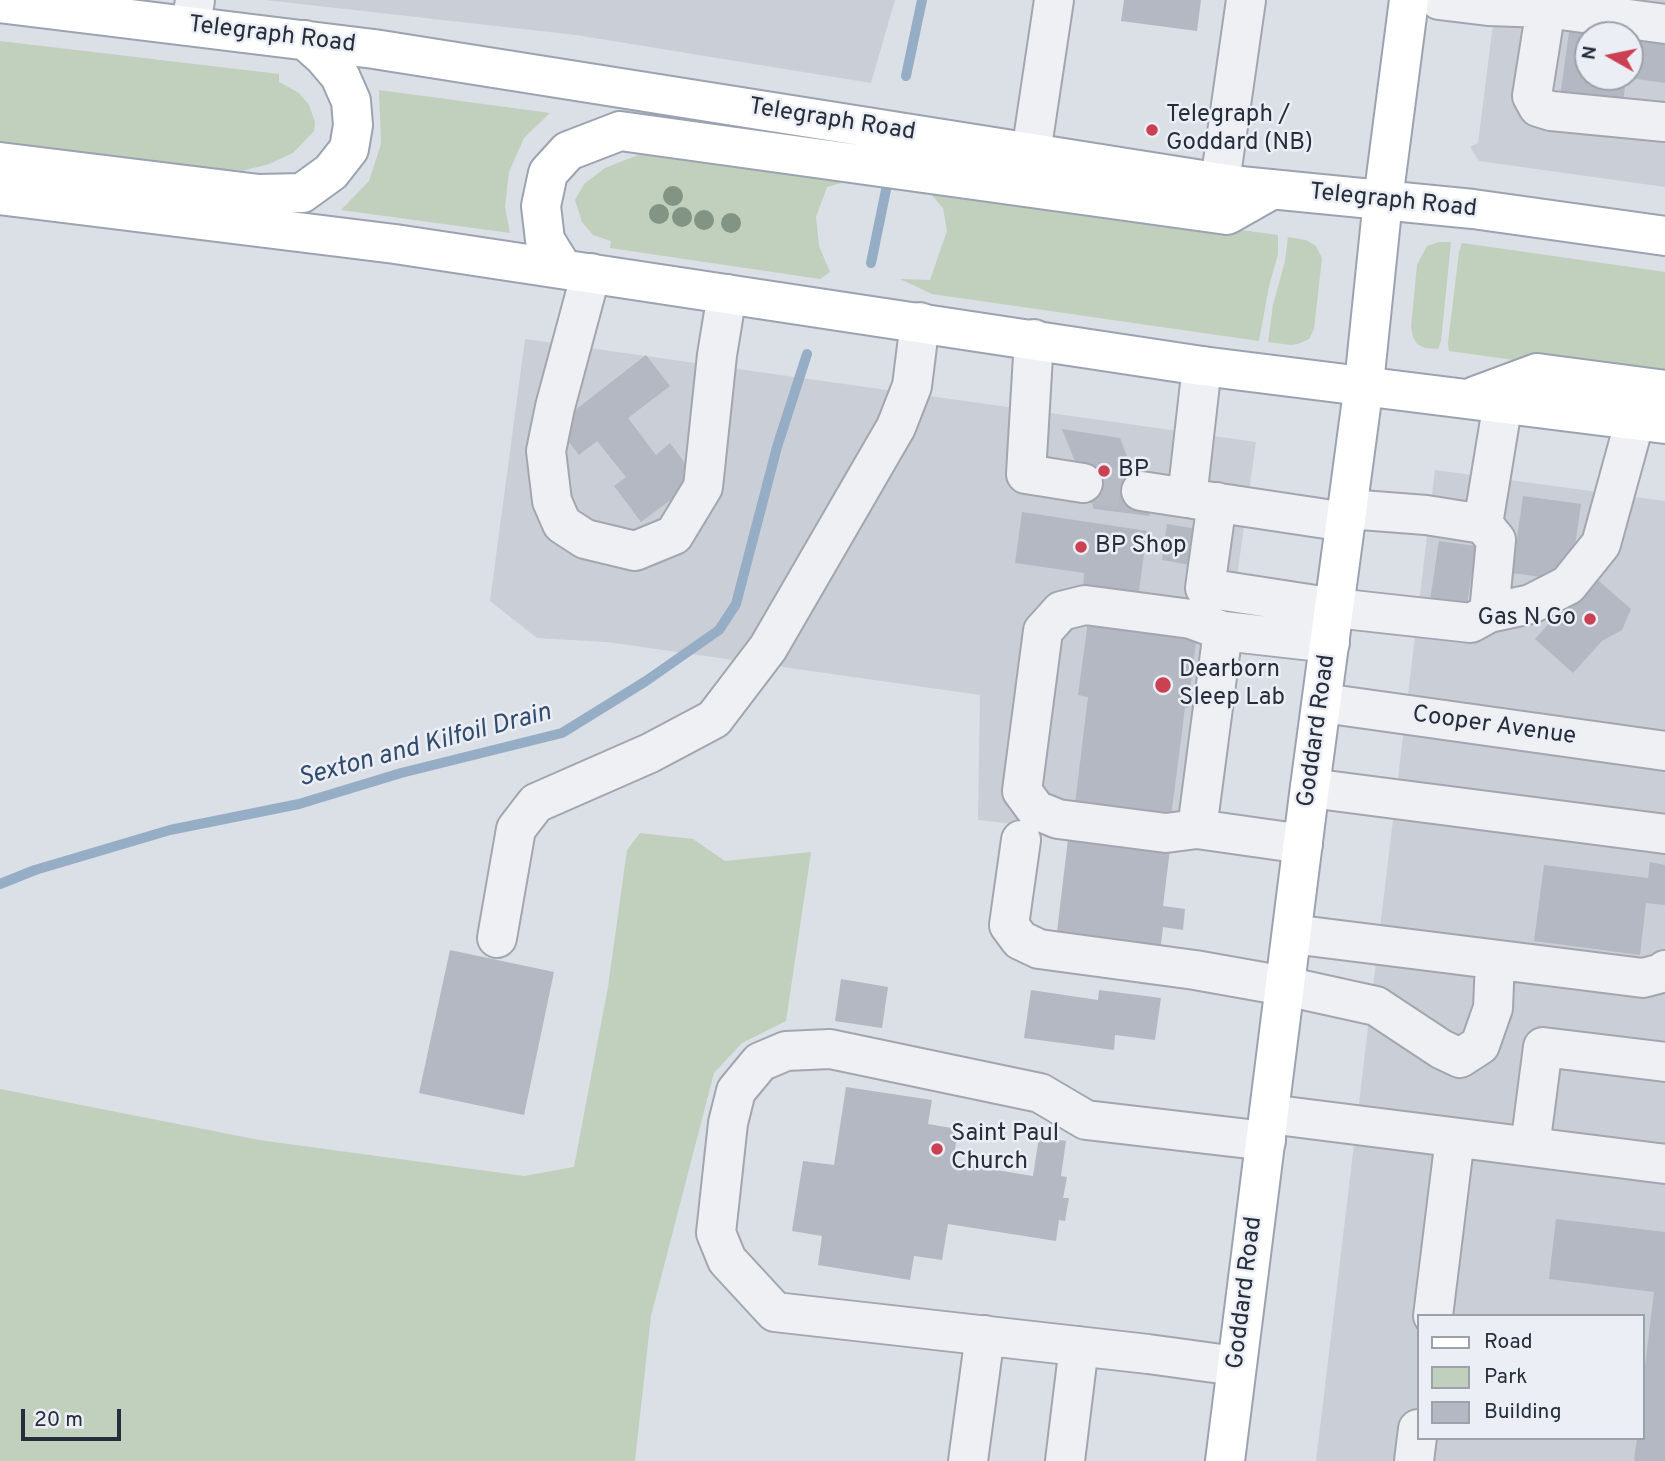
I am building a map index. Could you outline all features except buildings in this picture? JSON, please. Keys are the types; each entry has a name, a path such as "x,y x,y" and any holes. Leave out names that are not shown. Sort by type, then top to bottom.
{"main road":[{"name":"Goddard Road","path":"1225,1461 1364,384 1383,200 1409,0"},
{"name":"Telegraph Road","path":"0,3 193,13 305,40 374,48 1220,182 1473,209 1665,236"},
{"path":"0,162 259,194 302,193 331,172 349,149 353,125 351,101 340,76 305,40"},
{"path":"577,271 545,240 541,206 548,173 568,151 620,131 1227,215 1273,189"},
{"path":"0,195 350,238 1202,366 1364,384 1650,422"},
{"path":"1486,400 1537,373 1665,390"}],"street":[{"path":"1031,153 1054,0"},
{"path":"1220,182 1246,0"},
{"path":"1439,0 1488,6 1645,14"},
{"path":"1546,8 1532,96 1538,107 1551,111 1665,122"},
{"path":"577,271 546,451 552,501 562,524 585,539 635,551 674,535 703,487 717,355 727,294"},
{"path":"497,937 516,829 537,803 650,753 715,719 768,648 896,428 912,386 920,322"},
{"path":"1034,339 1026,474 1083,483"},
{"path":"1202,366 1205,588 1333,626"},
{"path":"1486,400 1483,524 1496,540 1489,613"},
{"path":"1303,844 1197,829 1166,833 1058,819 1035,810 1022,791 1043,631 1061,611 1085,605 1191,619 1223,631 1471,623 1489,613 1531,604 1568,585 1601,544 1650,422"},
{"path":"1141,491 1347,515 1426,515 1483,524"},
{"path":"1197,829 1223,631"},
{"name":"Cooper Avenue","path":"1322,703 1665,751"},
{"path":"1310,788 1665,834"},
{"path":"1021,840 1009,925 1020,940 1039,949 1285,986 1376,1006 1441,1049 1460,1058 1480,1045 1493,1008 1495,960"},
{"path":"1292,934 1643,978 1662,974 1665,970"},
{"path":"1530,1147 1543,1047 1665,1062"},
{"path":"1236,1366 775,1312 727,1260 716,1233 728,1123 736,1091 760,1062 786,1051 830,1049 1040,1093 1086,1120 1455,1138 1665,1164"},
{"path":"1433,1314 1455,1138"},
{"path":"968,1461 985,1335"},
{"path":"1065,1461 1079,1346"},
{"path":"1414,1461 1417,1440"}],"shaded area":[{"path":"265,0 895,0 871,83 576,35"},
{"path":"1496,0 1665,0 1665,187 1479,161 1470,147 1478,143"},
{"path":"525,339 1256,442 1199,844 978,820 980,695 607,642 537,638 490,601"},
{"path":"1435,470 1665,501 1665,1461 1316,1461"}],"green space":[{"path":"0,41 279,74 279,82 299,93 309,105 315,122 314,131 293,153 269,164 242,171 0,149"},
{"path":"379,90 550,113 524,138 509,172 505,207 510,233 341,210 369,181 381,144"},
{"path":"661,149 846,173 845,182 827,187 816,217 819,246 830,272 820,279 610,248 611,241 593,235 582,222 575,200 584,184 605,168 638,155 660,156"},
{"path":"931,188 1278,235 1278,254 1259,341 932,294 900,279 930,280 947,231 943,208 930,193"},
{"path":"1288,237 1306,240 1316,246 1322,258 1314,329 1309,339 1291,345 1268,342"},
{"path":"1451,242 1438,349 1417,344 1411,327 1417,265 1427,246"},
{"path":"1462,243 1665,272 1665,381 1449,351"},
{"path":"640,833 693,839 725,861 811,852 786,1021 742,1043 714,1073 651,1316 635,1461 0,1461 0,1089 259,1140 524,1176 574,1167 608,987 627,850"}],"waterway":[{"name":"Sexton and Kilfoil Drain","path":"906,76 922,0"},
{"name":"Sexton and Kilfoil Drain","path":"871,263 887,185"},
{"name":"Sexton and Kilfoil Drain","path":"0,884 35,870 170,830 299,804 401,773 562,733 646,681 719,630 736,604 777,447 807,354"}],"tunnel":[{"path":"1083,483 1141,491"}],"place":[{"name":"Telegraph / Goddard (NB)","path":"1152,130"},
{"name":"BP","path":"1104,471"},
{"name":"BP Shop","path":"1081,547"},
{"name":"Gas N Go","path":"1590,619"},
{"name":"Dearborn Sleep Lab","path":"1163,685"},
{"name":"Saint Paul Church","path":"937,1149"}]}
